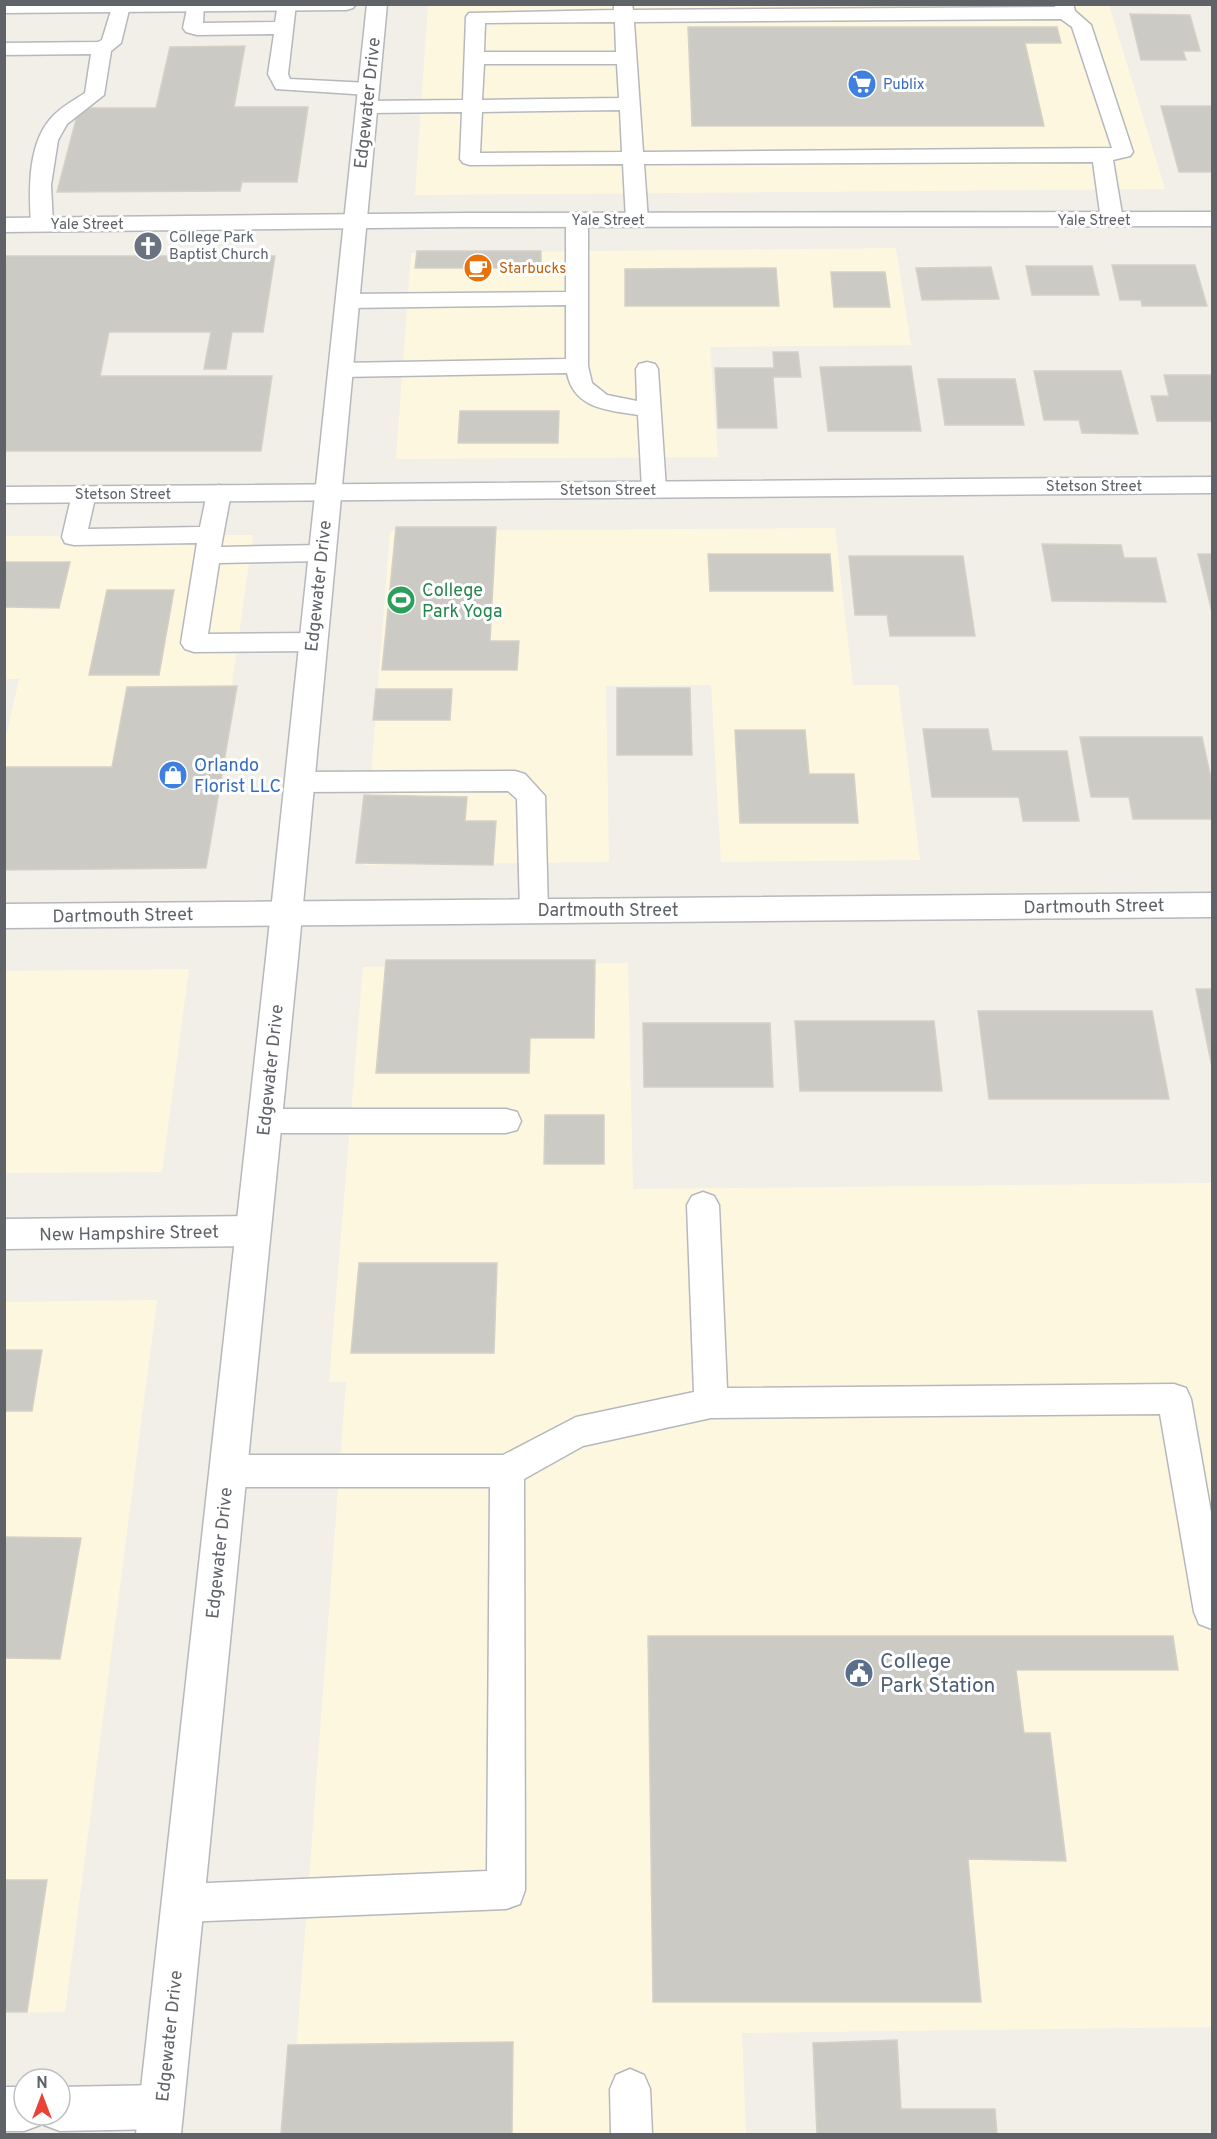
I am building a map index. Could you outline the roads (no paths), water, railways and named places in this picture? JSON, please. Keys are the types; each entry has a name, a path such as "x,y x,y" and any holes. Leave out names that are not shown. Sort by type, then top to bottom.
{"street":[{"path":"4,7 346,4"},
{"name":"Edgewater Drive","path":"160,2121 265,1121 377,4"},
{"name":"Yale Street","path":"4,225 355,221 1212,219"},
{"name":"Stetson Street","path":"4,495 1212,485"},
{"name":"Dartmouth Street","path":"4,916 1212,905"},
{"name":"New Hampshire Street","path":"4,1234 253,1231"},
{"path":"72,2110 160,2121"}],"lane":[{"path":"287,4 278,74 283,85 368,98 472,106 630,104"},
{"path":"207,5 194,28 284,28"},
{"path":"4,49 102,48 111,43 121,6"},
{"path":"1065,9 1081,25 1123,152 1102,156 470,159 476,17 623,11 1065,9"},
{"path":"623,11 635,160 637,220"},
{"path":"42,224 39,199 49,139 58,121 94,95 102,48"},
{"path":"474,58 627,58"},
{"path":"1102,156 1112,219"},
{"path":"577,220 577,366 581,386 600,401 649,410"},
{"path":"347,301 577,298"},
{"path":"340,369 577,366"},
{"path":"647,369 654,489"},
{"path":"219,493 194,643 313,642"},
{"path":"84,494 74,537 322,554"},
{"path":"299,782 515,781 531,796 534,911"},
{"path":"265,1121 506,1120"},
{"path":"703,1205 711,1403"},
{"path":"228,1471 507,1471 576,1432 711,1403 1174,1399 1212,1612"},
{"path":"183,1903 506,1890 507,1471"},
{"path":"630,2089 632,2134"}],"place":[{"name":"Publix","path":"862,84"},
{"name":"College Park Baptist Church","path":"148,246"},
{"name":"Starbucks","path":"478,268"},
{"name":"College Park Yoga","path":"401,600"},
{"name":"Orlando Florist LLC","path":"173,775"},
{"name":"College Park Station","path":"859,1673"}]}
